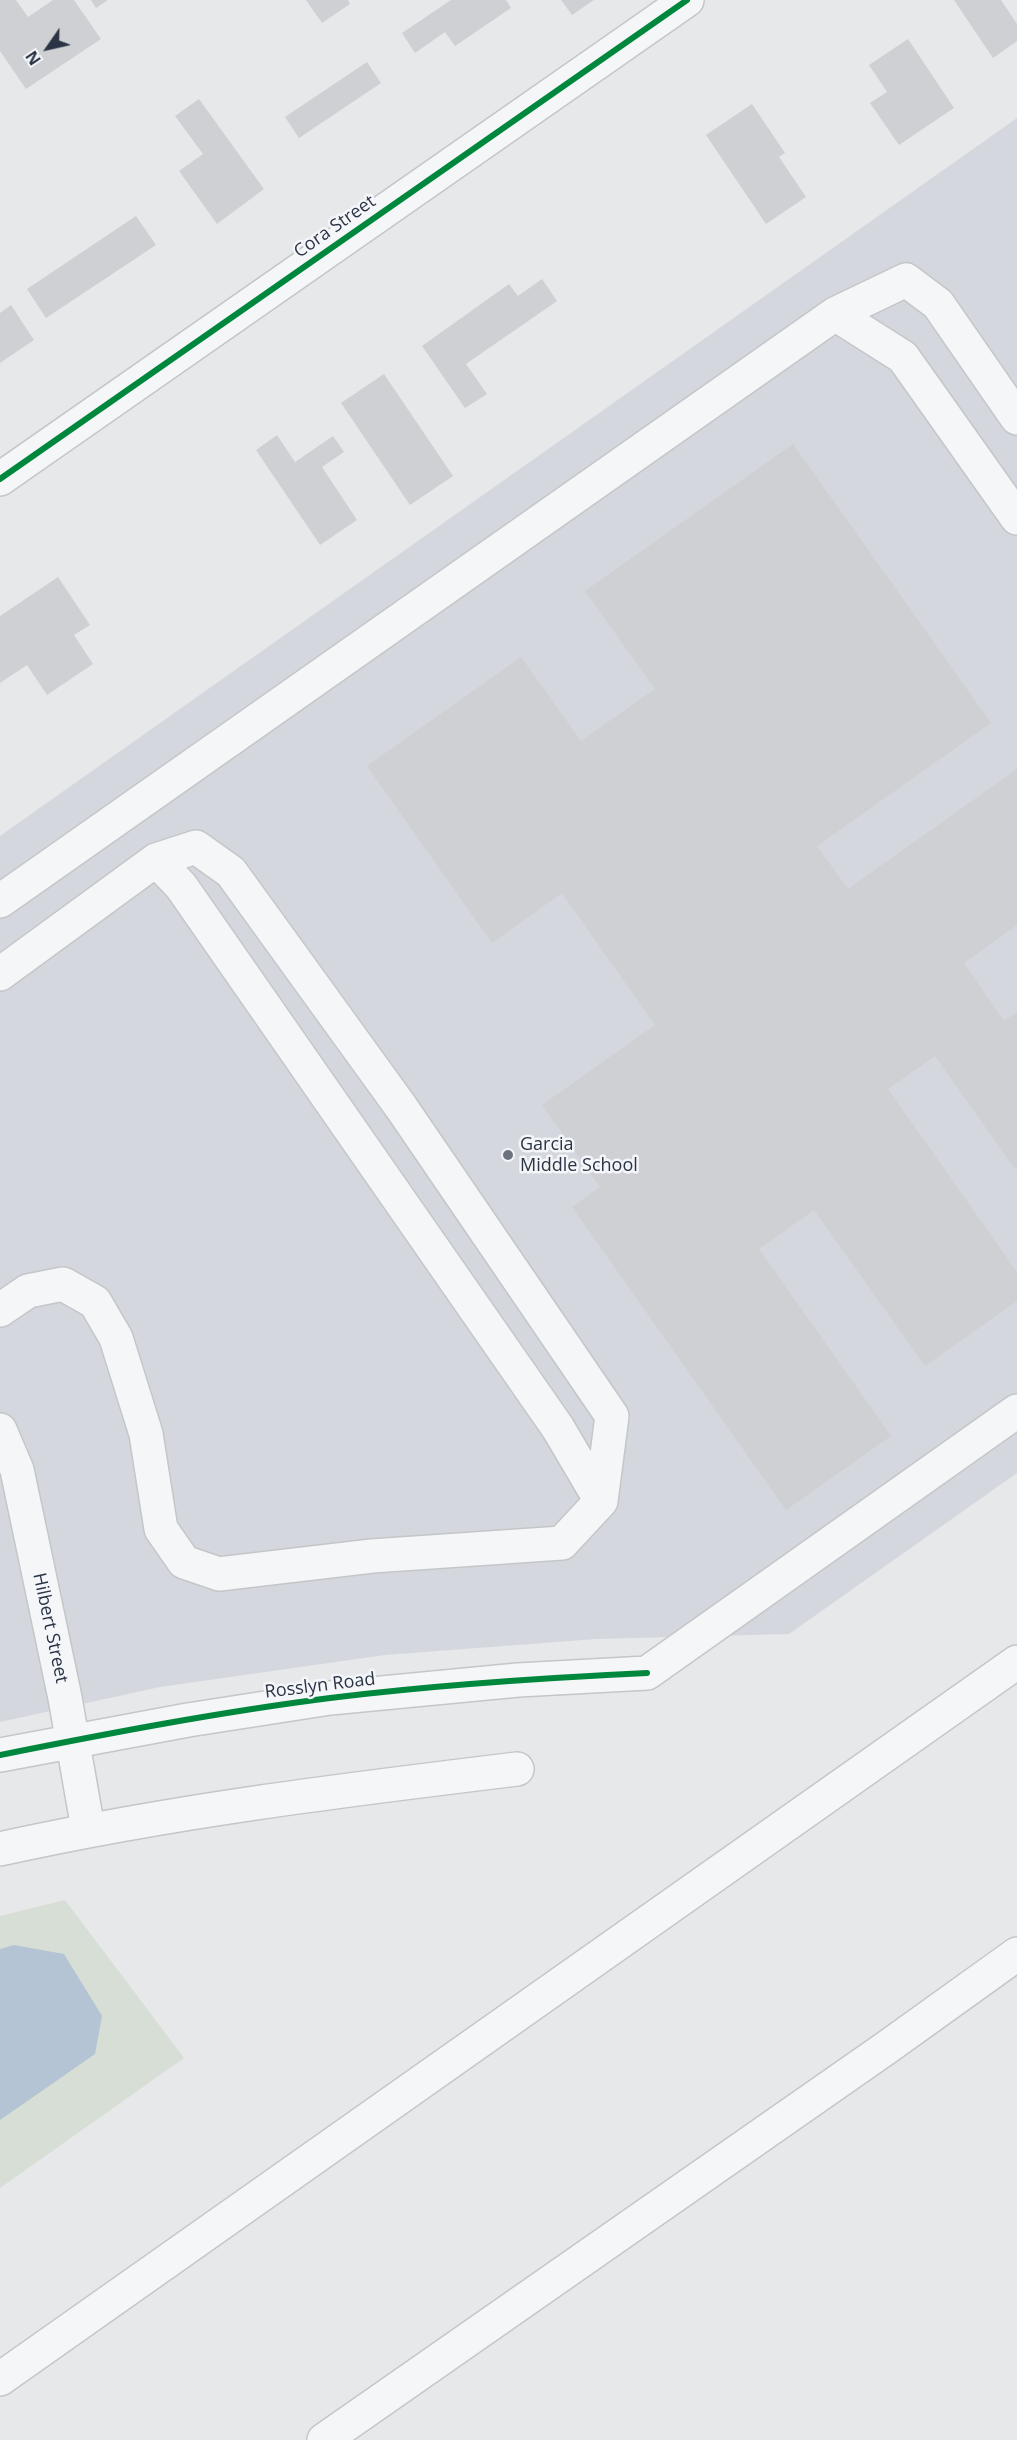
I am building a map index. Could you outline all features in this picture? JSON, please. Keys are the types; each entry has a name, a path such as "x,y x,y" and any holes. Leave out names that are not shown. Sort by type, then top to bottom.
{"street":[{"name":"Cora Street","path":"0,479 687,0"},
{"path":"0,901 835,314 906,280 938,304 1017,418"},
{"path":"835,314 903,357 1017,518"},
{"path":"0,974 156,860 196,847 231,872 421,1136 612,1416 601,1501 562,1543 372,1556 219,1574 184,1562 160,1528 146,1434 116,1338 95,1302 63,1284 28,1291 0,1310"},
{"path":"156,860 181,886 558,1428 601,1501"},
{"name":"Rosslyn Road","path":"0,1755 188,1719 330,1698 518,1680 647,1673 1017,1411"},
{"name":"Hilbert Street","path":"0,1430 17,1470 88,1830"},
{"path":"0,2379 1017,1662"},
{"path":"0,1849 88,1830 344,1790 517,1769"},
{"path":"324,2440 1017,1954"}],"shaded area":[{"name":"Garcia Middle School","path":"1017,118 1017,1473 789,1634 596,1639 385,1655 160,1687 0,1722 0,836"},
{"path":"65,1900 184,2058 0,2188 0,1916"}],"water":[{"path":"14,1945 64,1954 102,2016 95,2054 0,2120 0,1949"}],"building":[{"path":"0,0 16,0 28,17 53,0 74,0 101,39 26,89 0,51"},
{"path":"91,0 108,0 96,8"},
{"path":"306,0 348,0 350,4 322,23"},
{"path":"451,0 506,0 511,8 455,46 445,32 415,53 402,33"},
{"path":"561,0 594,0 572,15"},
{"path":"954,0 1001,0 1017,24 1017,41 993,58"},
{"path":"908,39 954,108 899,145 870,103 887,92 869,65"},
{"path":"367,62 381,83 299,138 285,117"},
{"path":"199,99 264,189 217,224 179,171 203,154 175,116"},
{"path":"752,104 785,153 779,157 806,197 766,224 706,135"},
{"path":"136,216 156,245 46,318 27,289"},
{"path":"542,279 557,301 466,364 487,394 465,408 422,346 509,284 518,296"},
{"path":"11,305 34,340 0,363 0,313"},
{"path":"384,374 453,476 410,505 341,403"},
{"path":"277,435 295,462 333,436 344,452 322,467 357,520 320,545 256,450"},
{"path":"793,444 991,723 817,846 848,889 1017,769 1017,925 964,963 1004,1021 1017,1012 1017,1168 1015,1169 935,1056 888,1089 1017,1272 1017,1301 925,1366 814,1210 759,1249 891,1436 786,1510 572,1207 600,1187 542,1105 655,1025 562,893 492,943 367,766 521,657 581,741 655,689 585,591"},
{"path":"58,577 90,625 74,635 93,664 47,695 27,665 0,683 0,616"}],"cycle path":[{"path":"0,479 687,0"},
{"path":"0,1755 165,1724 330,1698 488,1682 647,1673"}],"place":[{"name":"Garcia Middle School","path":"508,1155"}]}
